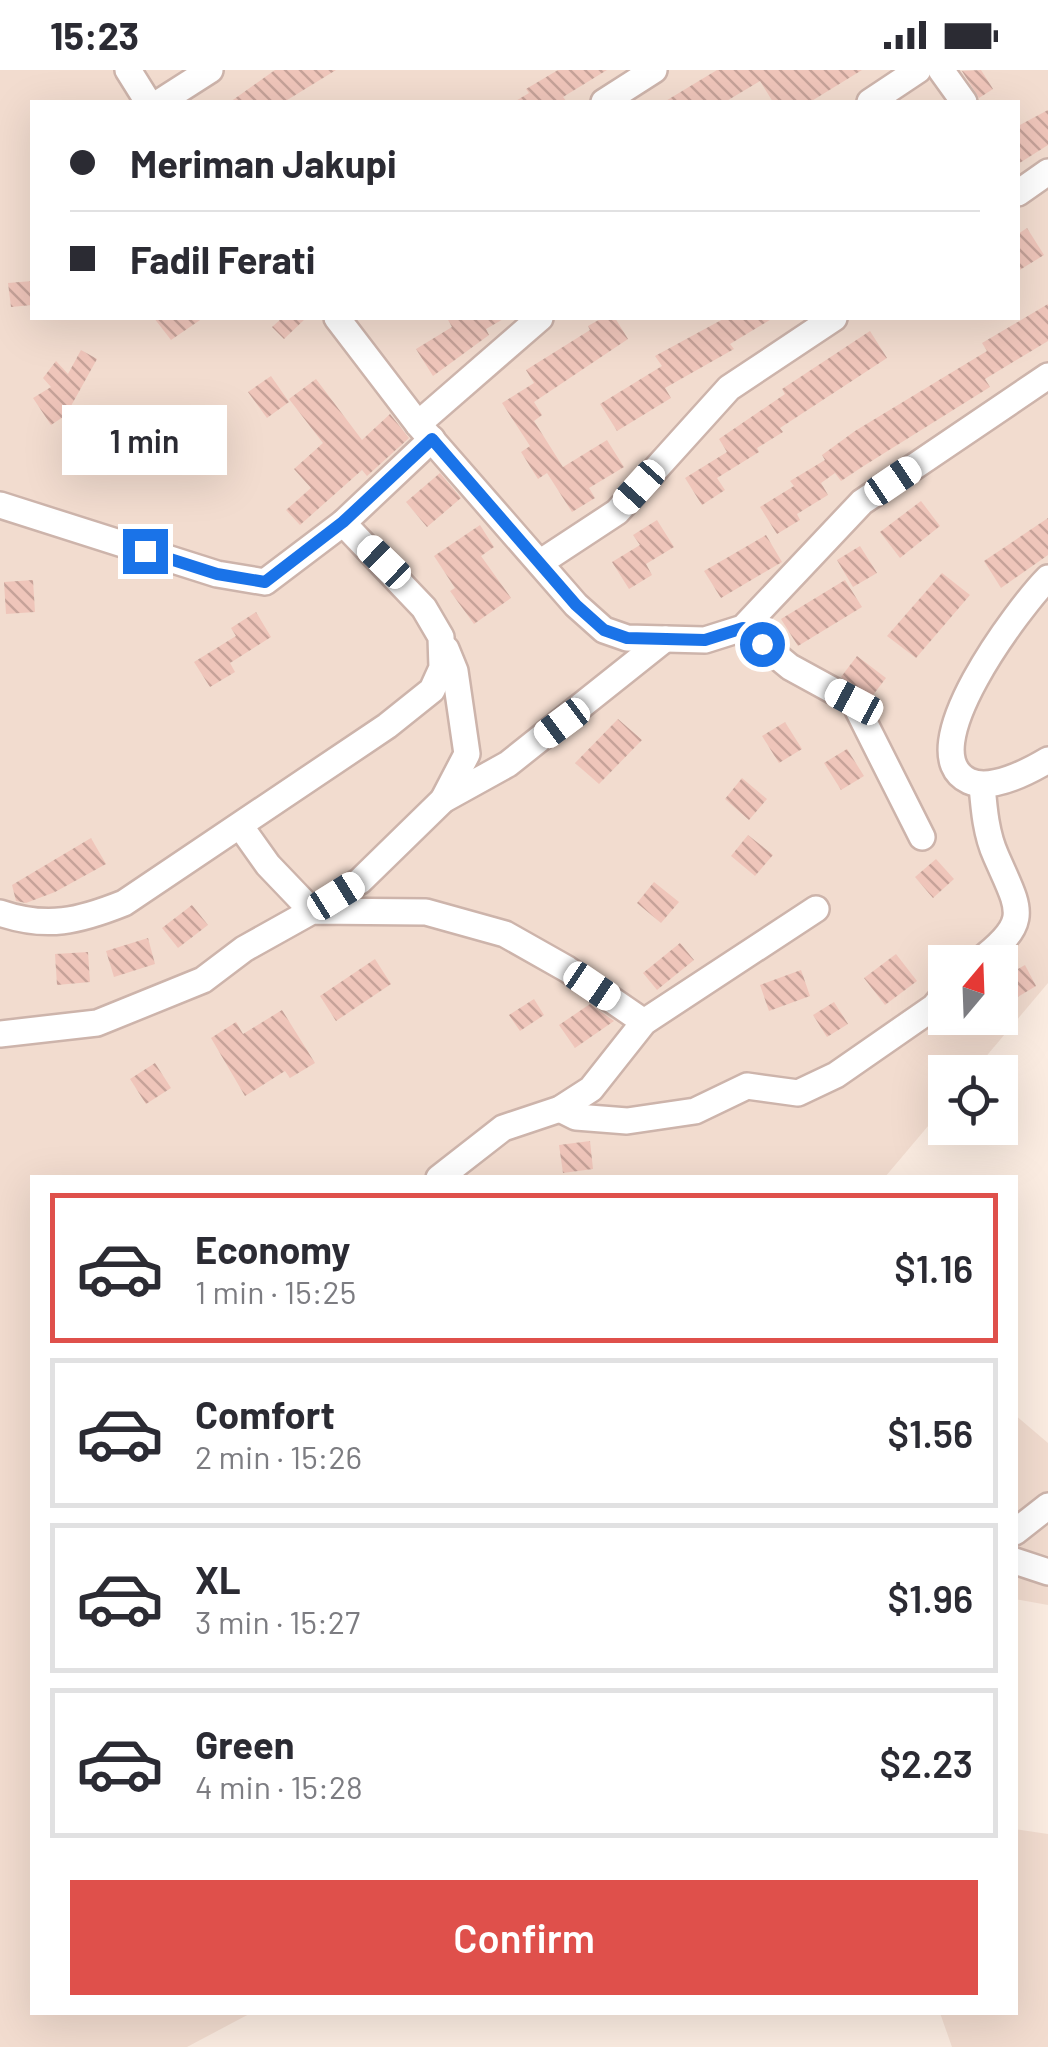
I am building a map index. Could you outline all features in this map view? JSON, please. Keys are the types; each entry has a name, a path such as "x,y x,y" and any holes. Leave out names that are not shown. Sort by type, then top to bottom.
{"street":[{"path":"128,70 147,100"},
{"path":"163,100 210,70"},
{"path":"607,100 654,70"},
{"path":"873,100 918,70"},
{"path":"941,70 963,100"},
{"path":"1020,186 1048,172"},
{"path":"339,320 425,432 576,605 604,630 627,638 705,640 743,628 862,502 1048,376"},
{"path":"0,505 217,574 265,582 343,522 425,432 538,320"},
{"path":"541,562 617,512 730,388 831,320"},
{"path":"343,522 424,608 456,671 466,754 443,800"},
{"path":"1048,578 1018,608 970,688 948,747 953,767 964,779 982,785 1032,770 1048,760"},
{"path":"743,628 790,668 854,702 922,837"},
{"path":"0,913 32,924 76,922 124,904 387,726 432,690 442,668 440,637"},
{"path":"0,1034 98,1023 203,980 244,950 360,882 443,800 508,764 665,639"},
{"path":"982,785 994,853 1019,906 1013,932 998,945"},
{"path":"241,827 268,864 312,911 426,912 505,934 567,969 644,1022"},
{"path":"443,1175 503,1128 560,1109 591,1089 618,1060 644,1022 816,909"},
{"path":"560,1109 576,1117 626,1121 695,1112 747,1086 798,1093 836,1075 928,1011"},
{"path":"1018,1530 1048,1506"},
{"path":"1018,1562 1048,1572"}],"shaded area":[{"path":"0,70 1048,70 1048,983 1018,1019 1018,945 928,945 928,1035 1004,1035 987,1055 928,1055 928,1126 887,1175 30,1175 30,2015 247,2015 187,2047 0,2047"},
{"path":"1018,1418 1048,1443 1048,1605 1018,1600"},
{"path":"1018,1829 1048,1834 1048,2047 952,2047 941,2015 1018,2015"}],"building":[{"path":"275,70 336,70 287,100 233,100"},
{"path":"558,70 607,70 563,97 565,100 517,100 529,93 526,89"},
{"path":"717,70 862,70 813,100 772,100 760,81 728,100 667,100"},
{"path":"981,70 993,89 979,98 962,71"},
{"path":"1048,110 1048,145 1020,163 1020,125"},
{"path":"1027,228 1044,255 1020,270 1020,233"},
{"path":"30,281 30,305 11,307 8,283"},
{"path":"1048,304 1048,341 985,379 990,387 841,481 835,473 821,483 828,495 797,514 800,520 777,534 760,507 794,486 790,481 825,460 822,455 855,431 987,351 982,343"},
{"path":"156,320 200,320 171,340"},
{"path":"280,320 304,320 284,339 272,327"},
{"path":"448,320 502,320 486,329 489,335 433,376 416,349 452,327"},
{"path":"598,320 616,320 628,339 534,402 542,415 534,421 563,467 607,440 624,467 589,488 595,498 572,512 547,473 538,479 521,452 530,446 502,403 534,383 526,370 590,330 588,326"},
{"path":"721,320 770,320 730,344 734,349 665,388 671,398 617,431 600,404 662,366 655,356"},
{"path":"870,331 887,358 780,428 783,432 757,448 759,452 717,478 725,490 702,505 685,478 727,452 719,439 785,394 782,389"},
{"path":"81,350 97,359 66,415 51,425 33,398 51,387 43,378 56,361 68,374"},
{"path":"271,376 289,402 267,418 248,392"},
{"path":"316,379 362,440 390,414 409,438 367,476 362,470 300,525 286,510 311,488 294,469 323,443 289,399"},
{"path":"440,473 461,498 427,527 406,502"},
{"path":"921,501 940,526 900,558 880,532"},
{"path":"1048,518 1048,555 1001,588 984,561"},
{"path":"657,520 674,547 646,564 652,575 629,589 612,562 640,545 633,535"},
{"path":"480,525 494,547 481,556 511,598 474,624 450,591 455,588 434,556"},
{"path":"766,535 782,562 721,598 704,571"},
{"path":"860,546 877,573 853,587 837,560"},
{"path":"942,573 970,595 916,658 887,636"},
{"path":"33,580 35,612 6,614 4,582"},
{"path":"845,580 862,607 798,646 781,619"},
{"path":"256,612 271,637 230,663 235,672 210,687 194,662 236,636 231,628"},
{"path":"857,656 886,678 870,699 841,677"},
{"path":"618,719 642,740 599,784 575,763"},
{"path":"785,722 802,749 779,763 762,736"},
{"path":"847,749 864,776 841,790 824,763"},
{"path":"742,778 767,799 749,820 725,799"},
{"path":"748,835 773,855 755,876 731,856"},
{"path":"91,838 106,864 55,892 26,903 16,901 12,885"},
{"path":"936,859 954,879 933,898 915,877"},
{"path":"654,882 679,902 661,923 637,903"},
{"path":"192,905 208,925 178,948 162,928"},
{"path":"148,938 155,964 114,977 106,951"},
{"path":"680,943 694,960 657,990 643,973"},
{"path":"88,952 90,982 57,985 55,954"},
{"path":"896,954 917,981 885,1005 864,978"},
{"path":"375,959 391,984 336,1021 320,996"},
{"path":"1025,965 1036,986 1018,997 1018,969"},
{"path":"801,970 810,996 769,1011 760,985"},
{"path":"534,999 544,1015 520,1031 509,1015"},
{"path":"834,1002 848,1024 827,1037 813,1015"},
{"path":"590,1004 614,1021 575,1048 559,1025"},
{"path":"282,1010 315,1063 290,1078 285,1071 245,1096 211,1038 236,1022 243,1034"},
{"path":"155,1063 171,1088 146,1104 130,1079"},
{"path":"590,1141 593,1169 563,1173 559,1145"}],"route":[{"path":"145,551 217,574 265,582 343,522 432,439 576,605 604,630 627,638 705,640 743,628 762,644"}]}
